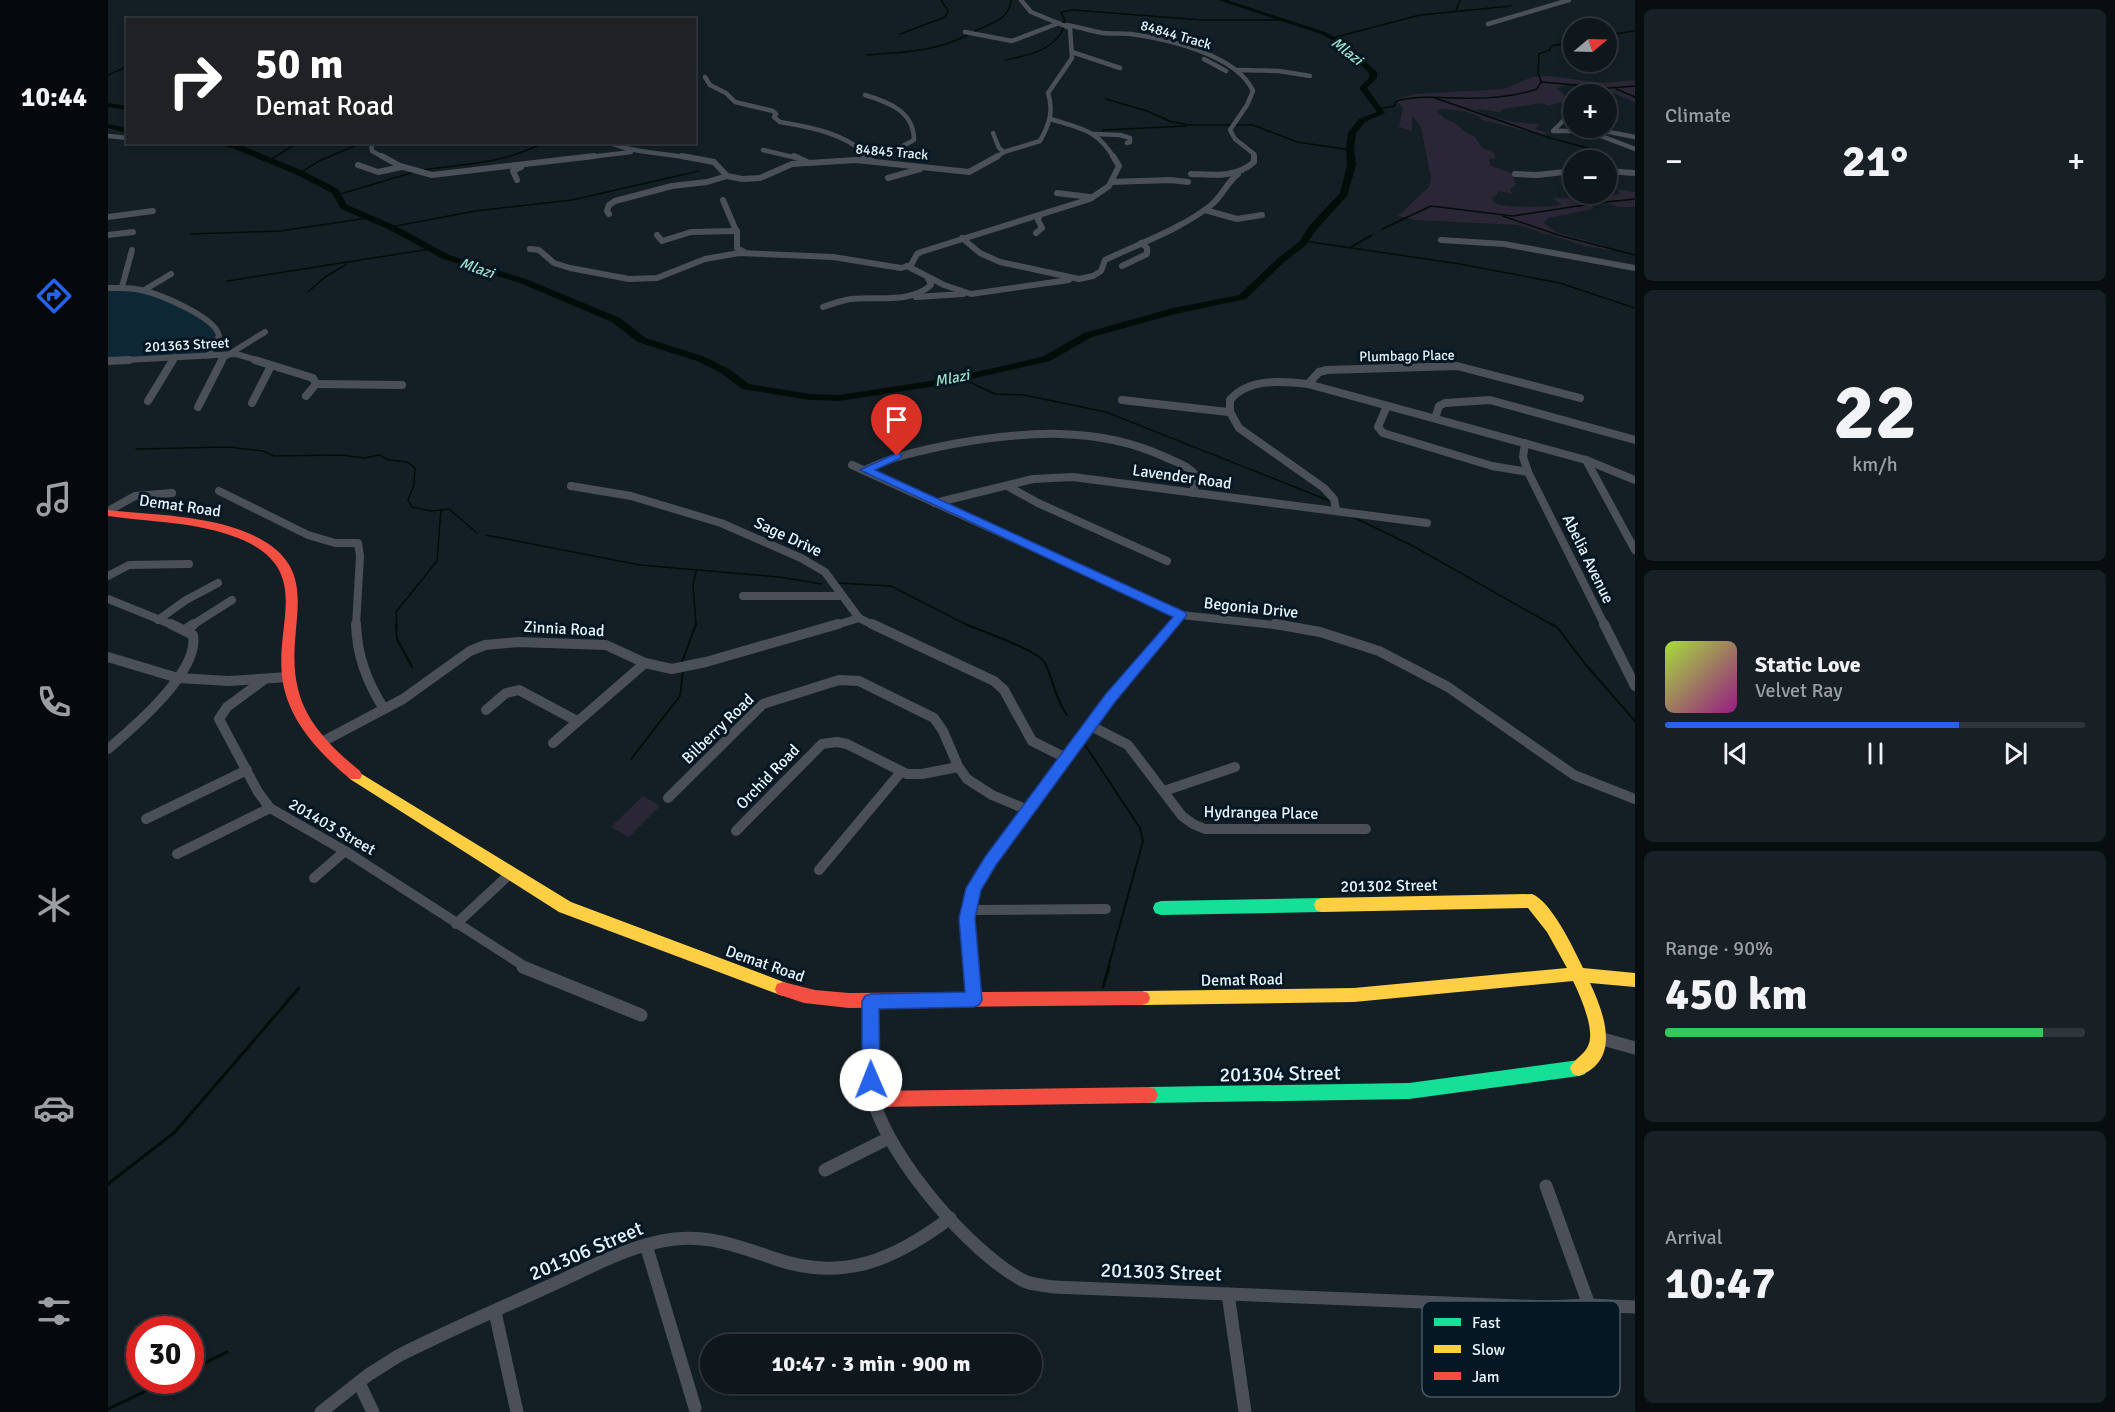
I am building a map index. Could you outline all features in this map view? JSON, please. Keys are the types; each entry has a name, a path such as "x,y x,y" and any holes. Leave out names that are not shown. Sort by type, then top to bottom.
{"street":[{"path":"1021,0 1029,11 1070,28 1071,61 1048,93 1053,108 1051,119 1095,134 1125,136 1130,138 1130,142 1127,143"},
{"path":"1488,24 1542,8 1565,4 1569,0"},
{"path":"965,32 1009,41 1059,23"},
{"name":"84844 Track","path":"1067,25 1106,33 1132,34 1200,51 1238,70"},
{"path":"1149,38 1194,54 1226,71"},
{"path":"1072,52 1120,68"},
{"path":"1238,70 1279,71 1310,76"},
{"path":"823,307 849,299 968,294 1020,289 1084,280 1098,274 1105,260 1163,235 1205,210 1220,197 1225,184 1254,162 1254,154 1235,139 1230,130 1253,97 1254,90 1238,70"},
{"path":"705,77 710,85 726,93 733,101 773,111 776,114 774,117 780,122 827,133 864,150 866,154 863,160"},
{"path":"863,160 897,149 914,140 912,128 905,116 894,105 865,95"},
{"name":"84845 Track","path":"613,144 624,149 714,162 727,176 742,179 760,178 788,165 863,160 881,164 969,172 978,169 1004,152 1040,141 1051,119"},
{"path":"1563,123 1553,131 1563,131"},
{"path":"993,133 999,148 1004,152"},
{"path":"530,249 539,250 554,263 570,268 635,279 657,278 711,257 746,253 833,257 891,268 907,266 911,265 921,252 1093,197 1111,182 1119,166 1106,142 1095,134"},
{"path":"1617,134 1635,137"},
{"path":"108,136 126,138"},
{"path":"1602,138 1635,149"},
{"path":"370,144 370,148 375,153 402,167 432,175 523,166 565,158 642,150"},
{"path":"763,150 791,155 808,163"},
{"path":"358,165 378,172 402,167"},
{"path":"517,180 513,171 523,166"},
{"path":"888,178 928,167"},
{"path":"1191,174 1224,174 1242,171"},
{"path":"1515,174 1537,175 1563,172"},
{"path":"1617,172 1635,173"},
{"path":"609,214 607,211 609,205 615,201 672,186 707,182 727,176"},
{"path":"1111,182 1170,180 1188,182"},
{"path":"1057,193 1093,197"},
{"path":"723,200 737,231 737,248 746,253"},
{"path":"1205,210 1237,219 1262,215"},
{"path":"108,217 153,211"},
{"path":"1036,233 1042,228 1038,220 1040,215"},
{"path":"657,235 662,241 685,233 737,231"},
{"path":"108,235 133,232"},
{"path":"962,238 979,253 1009,265 1041,269 1072,280"},
{"path":"1441,240 1504,244 1634,270"},
{"path":"1122,266 1147,254 1147,248 1141,243"},
{"path":"122,287 132,250"},
{"path":"907,266 928,278 968,294"},
{"path":"146,289 171,274"},
{"path":"908,297 928,288 930,285 928,278"},
{"path":"108,288 146,289 218,330 219,336 209,355"},
{"path":"198,407 223,358 265,332"},
{"name":"201363 Street","path":"108,361 227,354 242,356 313,378 316,384"},
{"path":"148,401 175,357"},
{"name":"Plumbago Place","path":"1308,384 1319,372 1327,370 1449,365 1580,398"},
{"path":"252,403 271,366"},
{"path":"1228,412 1233,396 1241,389 1252,385 1282,381 1308,384 1586,460 1635,480"},
{"path":"306,396 316,384 402,385"},
{"path":"1122,400 1228,412 1239,428 1324,488 1334,499 1336,510"},
{"path":"1435,418 1439,406 1445,403 1490,400 1635,440"},
{"path":"1387,406 1378,423 1383,433 1492,466 1528,472"},
{"path":"866,470 897,456 979,439 1007,435 1059,434 1120,441 1141,446 1187,468 1197,476 1198,481 1193,493"},
{"name":"Abelia Avenue","path":"1525,443 1523,458 1528,472 1635,686"},
{"path":"1586,460 1635,550"},
{"name":"Begonia Drive","path":"852,465 1181,615 1269,623 1320,632 1379,651 1448,687 1574,775 1635,799"},
{"name":"Lavender Road","path":"935,503 1034,479 1073,477 1427,523"},
{"name":"Sage Drive","path":"571,486 631,496 738,530 818,566 859,618 994,681 1004,690 1032,741 1066,758"},
{"path":"1007,486 1038,504 1167,561"},
{"path":"219,491 314,537 335,543 358,543 360,556 356,649 367,684 384,709"},
{"path":"108,512 135,496 172,493"},
{"name":"Demat Road","path":"108,512 221,528 256,541 270,551 288,573 294,596 288,677 300,714 327,752 359,778 565,907 774,987 817,998 871,1001 1354,995 1544,975 1576,974 1635,980"},
{"path":"108,576 133,565 189,564"},
{"path":"158,620 176,606 218,583"},
{"path":"743,596 842,596"},
{"path":"108,599 185,630 194,636 195,650 178,678 133,729 108,749"},
{"path":"185,630 232,600"},
{"path":"974,1000 968,910 974,888 1066,758 1135,668 1181,615"},
{"name":"Zinnia Road","path":"320,743 420,688 470,651 491,644 518,642 606,645 645,663 672,669 706,662 859,618"},
{"path":"108,657 178,678 229,681 288,677"},
{"path":"553,743 645,663"},
{"name":"201403 Street","path":"265,679 253,692 224,711 219,719 263,800 270,808 345,851 501,954 542,976 641,1015"},
{"name":"Bilberry Road","path":"668,798 763,704 799,691 846,679 859,681 934,718 941,726 964,777 1028,810"},
{"path":"486,710 506,693 519,690 577,721"},
{"name":"Hydrangea Place","path":"1091,726 1128,745 1187,821 1205,830 1366,829"},
{"name":"Orchid Road","path":"736,831 822,744 837,742 847,744 902,772 922,774 958,767"},
{"path":"1164,791 1235,767"},
{"path":"146,819 247,770"},
{"path":"819,870 902,772"},
{"path":"177,854 270,808"},
{"path":"314,878 345,851"},
{"path":"456,924 511,873"},
{"name":"201302 Street","path":"1161,908 1525,900 1537,903 1546,914 1576,974"},
{"path":"968,910 1106,909"},
{"path":"1576,974 1594,1008 1599,1038 1635,1048"},
{"name":"201303 Street","path":"871,1001 871,1080 874,1099 889,1138 930,1196 988,1256 1005,1269 1034,1284 1422,1302"},
{"name":"201304 Street","path":"874,1099 1426,1090 1575,1070 1590,1058 1599,1038"},
{"path":"825,1170 889,1138"},
{"path":"1546,1185 1588,1301"},
{"name":"201306 Street","path":"321,1412 398,1356 646,1245 686,1238 712,1239 734,1243 797,1267 832,1270 854,1268 893,1256 924,1239 950,1218"},
{"path":"646,1245 694,1408"},
{"path":"1228,1294 1245,1412"},
{"name":"201303 Street","path":"1620,1306 1635,1307"},
{"path":"495,1312 517,1412"},
{"path":"359,1383 373,1412"}],"shaded area":[{"path":"1548,76 1604,83 1635,80 1635,102 1617,95 1617,84 1563,84 1563,86 1557,88 1563,94 1563,103 1548,106 1542,103 1502,109 1500,112 1476,109 1497,118 1540,124 1534,129 1551,133 1542,135 1483,120 1469,112 1440,109 1437,111 1444,118 1475,137 1482,148 1493,152 1496,158 1489,159 1491,166 1512,173 1516,185 1510,189 1512,194 1498,191 1497,195 1492,198 1494,203 1507,206 1539,207 1562,204 1551,198 1563,198 1563,204 1593,205 1593,209 1548,218 1544,223 1556,232 1605,246 1610,250 1585,246 1518,225 1415,220 1398,216 1429,187 1431,179 1421,127 1412,117 1412,131 1399,127 1403,108 1395,99 1415,94 1504,89 1532,77"},
{"path":"1617,189 1635,192 1635,207 1619,207 1609,204 1617,204 1617,194 1620,194"},
{"path":"108,289 146,289 200,318 218,330 209,355 108,360"},
{"path":"643,796 660,806 629,837 611,827"}],"waterway":[{"path":"900,34 945,17 948,11 941,0"},
{"path":"971,33 1002,17 1010,7 1011,0"},
{"name":"Mlazi","path":"222,144 237,147 298,172 335,191 344,207 391,227 446,257 523,281 616,320 642,340 701,359 725,371 746,387 810,397 839,398 869,395 892,388 949,381 1046,359 1088,335 1123,327 1173,311 1242,297 1280,261 1302,244 1313,227 1344,194 1352,165 1350,148 1355,128 1367,118 1381,113 1363,88 1373,78 1373,72 1340,42 1323,33 1221,0"},
{"path":"1456,11 1460,0"},
{"path":"1332,38 1420,15 1511,6"},
{"path":"1061,23 1065,21 1061,12 1073,10 1202,20 1278,20"},
{"path":"1005,60 1039,51 1054,41 1064,27"},
{"path":"1617,33 1635,31"},
{"path":"867,55 932,48 969,34"},
{"path":"1541,81 1538,73 1539,54 1550,50 1551,46 1563,44"},
{"path":"108,75 126,67"},
{"path":"1379,109 1394,106 1396,101 1411,98 1507,96 1537,89 1541,82 1610,88 1635,86"},
{"path":"1617,89 1635,97"},
{"path":"1435,98 1550,138 1595,150"},
{"path":"1106,99 1147,111 1172,122 1191,125 1253,125 1297,142 1351,150"},
{"name":"Mlazi","path":"108,105 126,108"},
{"path":"108,126 126,130"},
{"path":"1103,130 1187,126"},
{"path":"270,160 296,144"},
{"path":"300,173 319,161 359,144"},
{"path":"423,170 500,159 540,144"},
{"path":"391,227 475,211 572,200 699,171"},
{"path":"337,195 414,172"},
{"path":"1617,201 1635,199"},
{"path":"1382,229 1431,206 1513,216 1591,204"},
{"path":"1503,216 1558,235 1635,255"},
{"path":"191,234 280,231 368,218"},
{"path":"1351,247 1372,235"},
{"path":"1304,241 1460,264 1560,283 1635,308"},
{"path":"227,281 430,249"},
{"path":"308,292 325,277 347,264"},
{"path":"961,378 995,394 1024,395 1106,412 1330,501"},
{"path":"136,449 228,447 263,451 274,456 341,455 365,458 379,455 389,460 407,462 415,468 414,485 408,500 412,507 432,511 441,510"},
{"path":"441,510 449,509 477,533"},
{"path":"397,626 396,612 437,561 441,510"},
{"path":"1353,517 1413,546 1554,626"},
{"path":"486,535 640,565 779,577 822,584"},
{"path":"696,572 693,584 696,624"},
{"path":"836,583 891,586 966,624"},
{"path":"396,624 397,639 412,667"},
{"path":"682,662 696,624"},
{"path":"966,624 1021,647 1040,658 1045,663 1059,702 1067,715"},
{"path":"1552,624 1557,627 1586,665 1635,721"},
{"path":"631,759 680,696 683,671"},
{"path":"1085,745 1140,828 1143,841 1108,968"},
{"path":"1103,987 1109,967"},
{"path":"108,1184 175,1132 299,988"},
{"path":"204,1363 227,1352"},
{"path":"108,1409 140,1394"}],"traffic: fast":[{"path":"1161,908 1322,905"},
{"path":"1149,1095 1409,1091 1579,1068"}],"traffic: slow":[{"path":"355,775 565,907 783,989"},
{"path":"1322,905 1532,901 1563,946 1592,1006 1599,1038 1595,1051 1579,1068"},
{"path":"1142,998 1354,995 1576,974 1635,980"}],"traffic: jam":[{"path":"108,513 224,529 255,541 274,554 286,569 291,585 292,601 287,656 288,675 296,705 303,719 321,743 355,775"},
{"path":"783,989 815,997 871,1001 1142,998"},
{"path":"874,1099 1149,1095"}],"route":[{"path":"871,1080 871,1001 974,1000 967,918 970,897 974,888 990,861 1110,699 1181,615 1086,570 914,495 866,470 897,456"}]}
